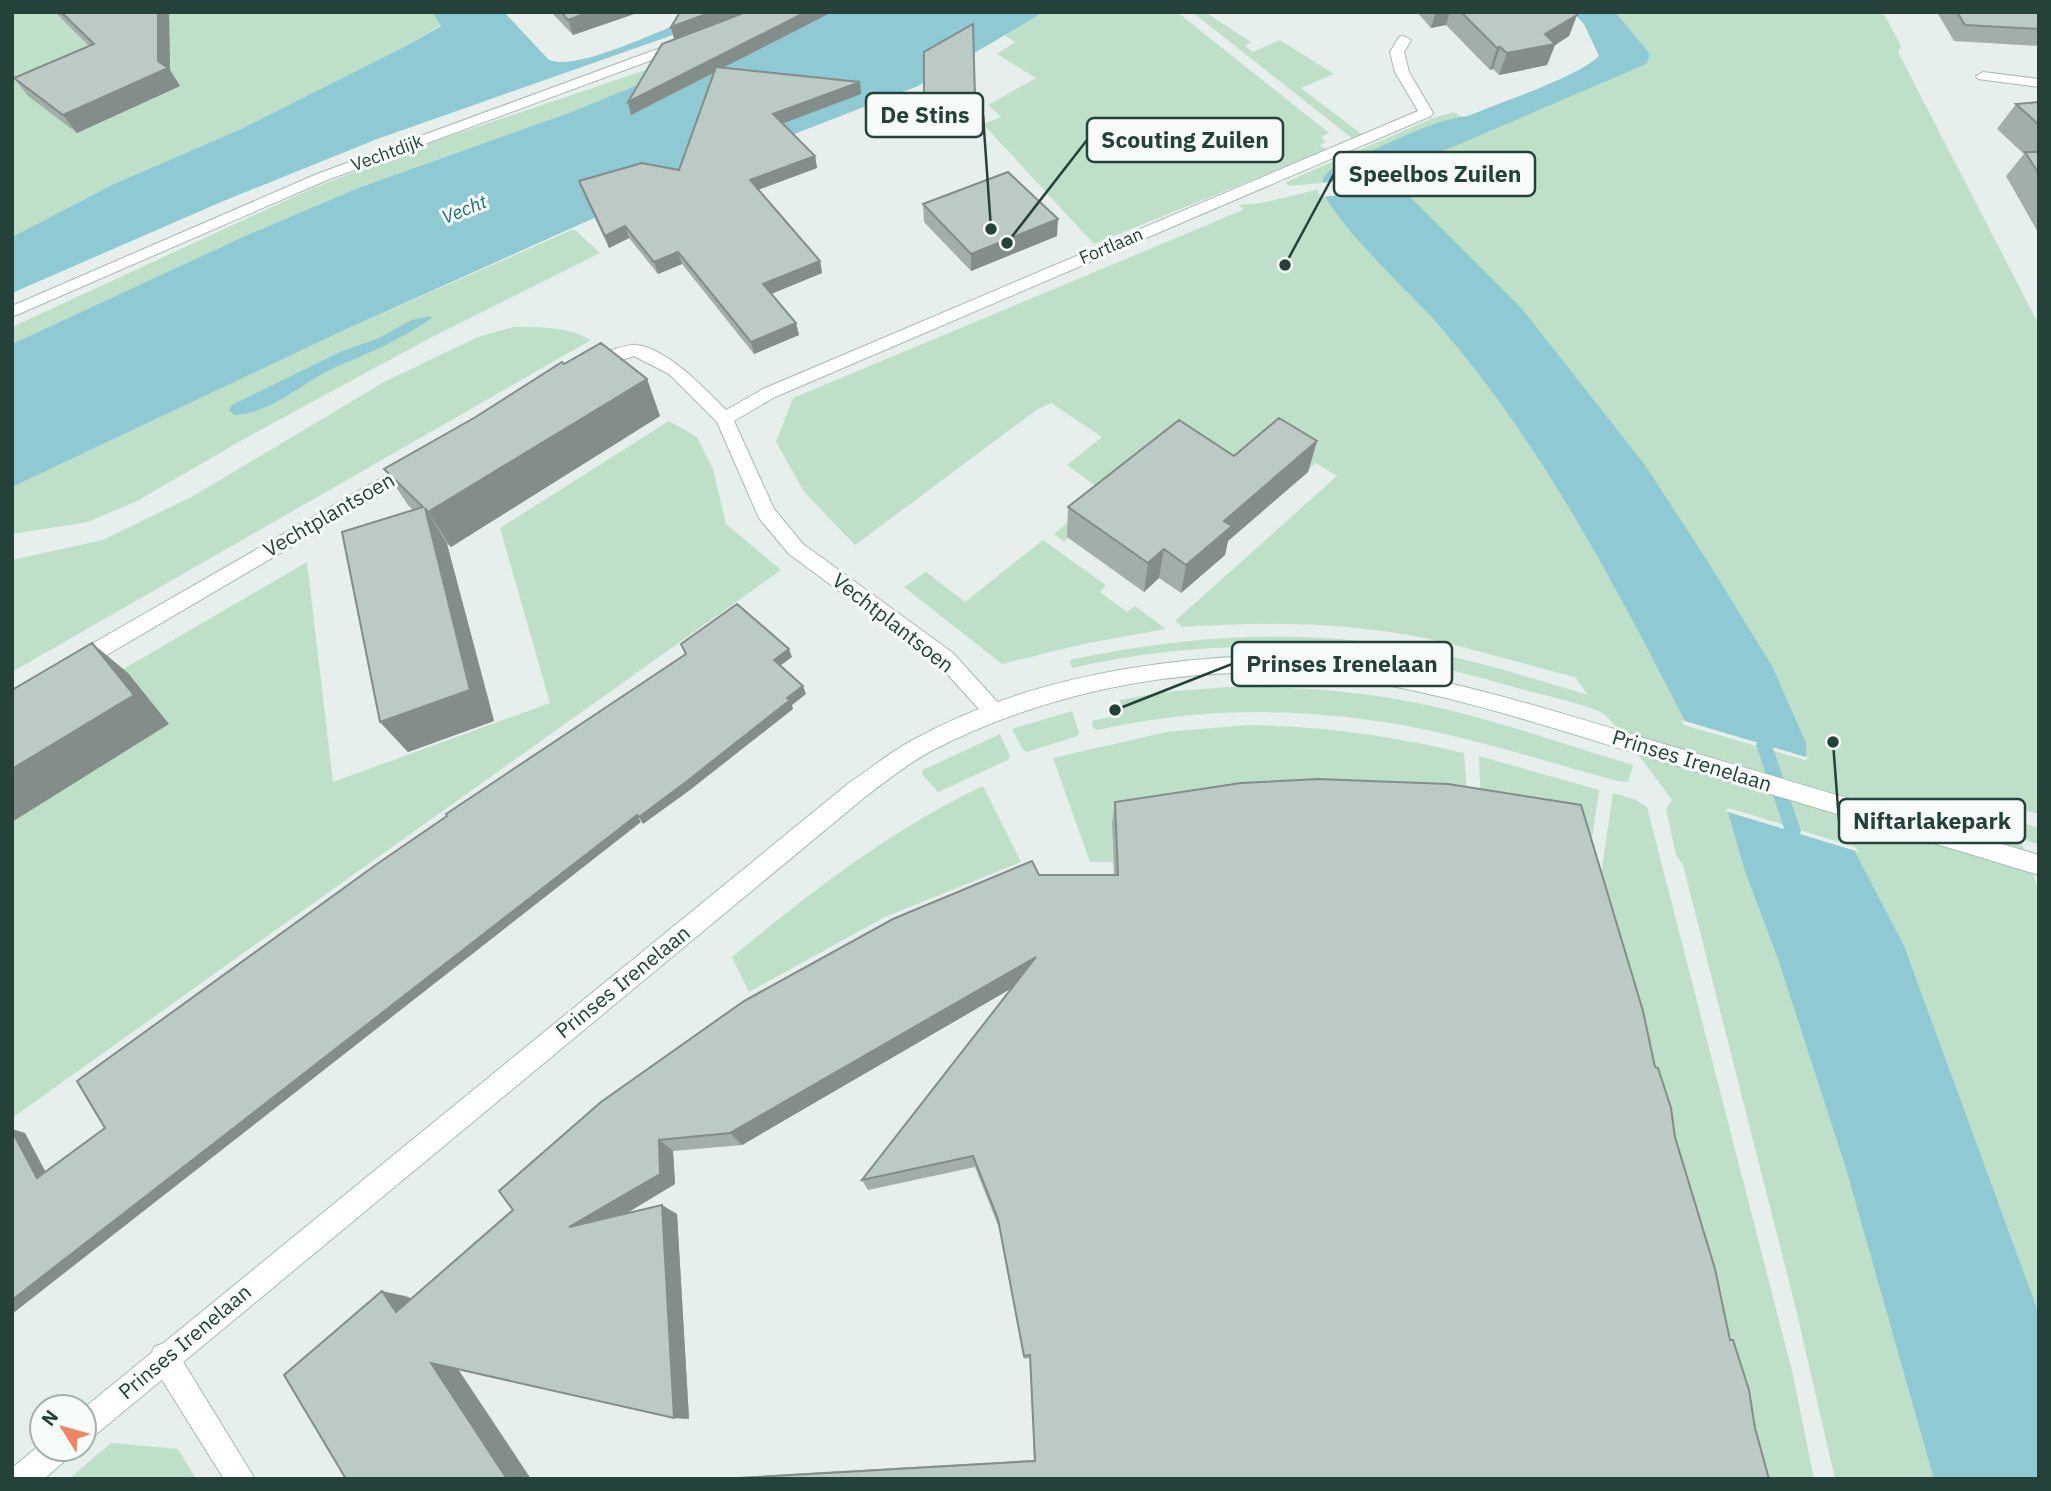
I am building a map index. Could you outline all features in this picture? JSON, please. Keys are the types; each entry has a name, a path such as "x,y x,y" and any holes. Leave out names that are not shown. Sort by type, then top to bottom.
{"street":[{"name":"Vechtdijk","path":"12,312 322,177 701,37"},
{"name":"Fortlaan","path":"724,419 782,388 1426,113 1402,72 1396,52 1404,40"},
{"path":"1983,76 2039,83"},
{"name":"Vechtplantsoen","path":"569,376 593,362 635,350 675,370 724,419 766,513 796,549 946,659 994,712"},
{"name":"Vechtplantsoen","path":"60,673 429,457"},
{"name":"Prinses Irenelaan","path":"98,1414 857,790 922,745 994,712 1073,689 1142,674 1196,668 1300,665 1433,687 1514,708 2039,865"},
{"path":"164,1357 241,1479"},
{"path":"22,1479 41,1463"}],"green space":[{"path":"12,12 432,12 441,25 406,46 241,129 114,184 12,237"},
{"path":"1044,12 1177,12 1329,133 1321,137 1326,142 1320,145 1326,150 1094,244 983,124 1001,117 988,105 1036,78 997,54 1015,42 1004,35"},
{"path":"1192,12 1205,12 1251,42 1245,46 1253,52 1280,40 1334,74 1301,88 1363,135 1353,139"},
{"path":"1615,12 1883,12 1901,46 1898,52 2039,325 2039,814 2009,807 2013,820 2039,828 2039,844 2020,839 2039,891 2039,1479 1835,1479 1796,1309 1683,865 1676,855 1666,809 1672,800 1608,718 1602,713 1574,703 1465,673 1353,653 1242,647 1129,657 1072,668 1070,660 1153,645 1236,637 1319,638 1427,651 1588,695 1575,677 1399,633 1307,624 1183,627 1175,621 1337,476 1316,463 1307,471 1067,537 1064,542 1054,534 1104,492 1067,465 1102,437 1051,403 1038,409 855,545 805,493 776,442 793,398 1243,210 1239,205 1262,203 1392,172 1650,55"},
{"path":"745,43 574,111 358,188 245,236 12,344 12,327 313,188 438,140 717,46"},
{"path":"1454,112 1462,117 1404,137 1335,166 1327,173 1322,183 1288,186 1286,182 1433,118"},
{"path":"574,229 600,253 430,338 244,439 139,500 88,522 12,534 12,487 340,332"},
{"path":"513,327 563,330 591,340 12,672 12,560 103,540 193,496 386,381 478,337"},
{"path":"669,421 697,437 713,469 726,524 781,570 12,1118 12,734 307,562 333,782 550,703 500,528"},
{"path":"1043,540 1106,585 1100,592 1127,612 1135,606 1166,629 1083,644 1002,664 904,587 926,572 965,602"},
{"path":"1228,687 1339,691 1422,704 1495,722 1633,765 1628,782 1618,781 1448,735 1390,723 1317,714 1207,714 1170,717 1098,730 1093,728 1092,721 1123,714 1120,700 1165,692"},
{"path":"1072,711 1079,733 1077,736 1027,752 1023,750 1012,729"},
{"path":"1247,725 1357,733 1464,753 1468,809 1191,808 1112,823 1113,862 1090,862 1053,758 1166,732"},
{"path":"1000,734 1010,756 1008,760 938,792 922,774 923,770"},
{"path":"1479,756 1599,790 1584,892 1481,811"},
{"path":"983,786 1021,862 885,917 749,992 732,957 791,909 884,842"},
{"path":"1613,793 1636,800 1647,807 1793,1375 1814,1479 1758,1479 1598,895"},
{"path":"111,1443 178,1449 196,1479 69,1479 88,1463 98,1463 98,1454"}],"water":[{"path":"432,12 504,12 548,59 559,62 591,57 676,25 684,31 377,139 221,202 12,293 12,237 114,184 241,129 406,46 441,26"},
{"name":"Vecht","path":"817,12 1044,12 918,86 743,154 594,218 340,332 12,487 12,344 245,236 358,188 574,111"},
{"path":"1573,12 1615,12 1650,55 1646,64 1392,173 1403,190 1522,309 1645,465 1772,666 1806,743 1806,757 1685,721 1600,561 1538,457 1467,359 1349,229 1325,195 1323,179 1338,165 1430,126 1468,116 1537,89 1573,73 1599,56 1584,24"},
{"path":"430,316 432,318 409,333 323,373 262,409 234,415 229,410 232,405 340,352 379,338 412,320"},
{"path":"1728,812 1854,850 1904,946 2039,1314 2039,1479 1934,1479 1845,1165 1778,959 1744,868"}],"pier":[{"path":"1398,176 1407,189 1321,197 1318,193 1319,183"},
{"path":"1681,720 1809,758 1805,760 1684,725"},
{"path":"1729,808 1855,847 1859,852 1725,811"}],"building":[{"path":"61,12 158,12 158,61 168,68 63,115 14,78 94,44"},
{"path":"561,12 590,12 568,20"},
{"path":"680,12 712,12 671,27"},
{"path":"746,12 806,12 628,102 662,44"},
{"path":"1461,12 1575,12 1577,15 1545,34 1555,44 1507,53 1500,47 1497,48"},
{"path":"1957,12 2039,12 2039,29 1965,25"},
{"path":"973,24 975,99 948,113 924,94 924,52"},
{"path":"716,67 860,82 773,114 815,156 750,180 820,261 763,284 796,323 751,342 678,252 654,262 625,226 605,236 579,181 642,163 679,170"},
{"path":"2039,102 2039,125 2016,104"},
{"path":"2025,152 2039,152 2039,174"},
{"path":"1008,172 1058,219 971,254 923,204"},
{"path":"601,343 647,379 428,512 425,508 470,690 380,722 342,532 423,507 384,469 474,418 562,362 564,364"},
{"path":"1279,418 1317,441 1224,521 1232,526 1186,565 1164,549 1148,563 1068,507 1179,420 1234,456"},
{"path":"737,604 789,649 774,660 803,686 787,698 790,700 686,782 639,817 637,815 12,1300 12,1131 37,1178 105,1128 77,1081 447,816 446,814 686,654 681,644"},
{"path":"92,643 134,695 12,769 12,690"},
{"path":"1318,779 1448,784 1581,805 1643,1011 1655,1067 1658,1068 1671,1108 1675,1137 1715,1269 1730,1340 1733,1340 1749,1390 1755,1428 1769,1479 724,1479 1035,1461 1030,1355 1024,1356 998,1219 973,1156 862,1180 1036,957 730,1133 659,1140 660,1174 569,1227 662,1205 674,1418 431,1363 507,1479 346,1479 284,1375 382,1291 396,1312 513,1210 499,1191 601,1102 744,1001 893,919 1032,861 1039,875 1118,875 1115,802 1241,783"}],"waterway":[{"path":"1764,745 1793,831"}],"place":[{"name":"De Stins","path":"991,229"},
{"name":"Scouting Zuilen","path":"1007,243"},
{"name":"Speelbos Zuilen","path":"1285,265"},
{"name":"Prinses Irenelaan","path":"1115,710"},
{"name":"Niftarlakepark","path":"1833,742"}]}
